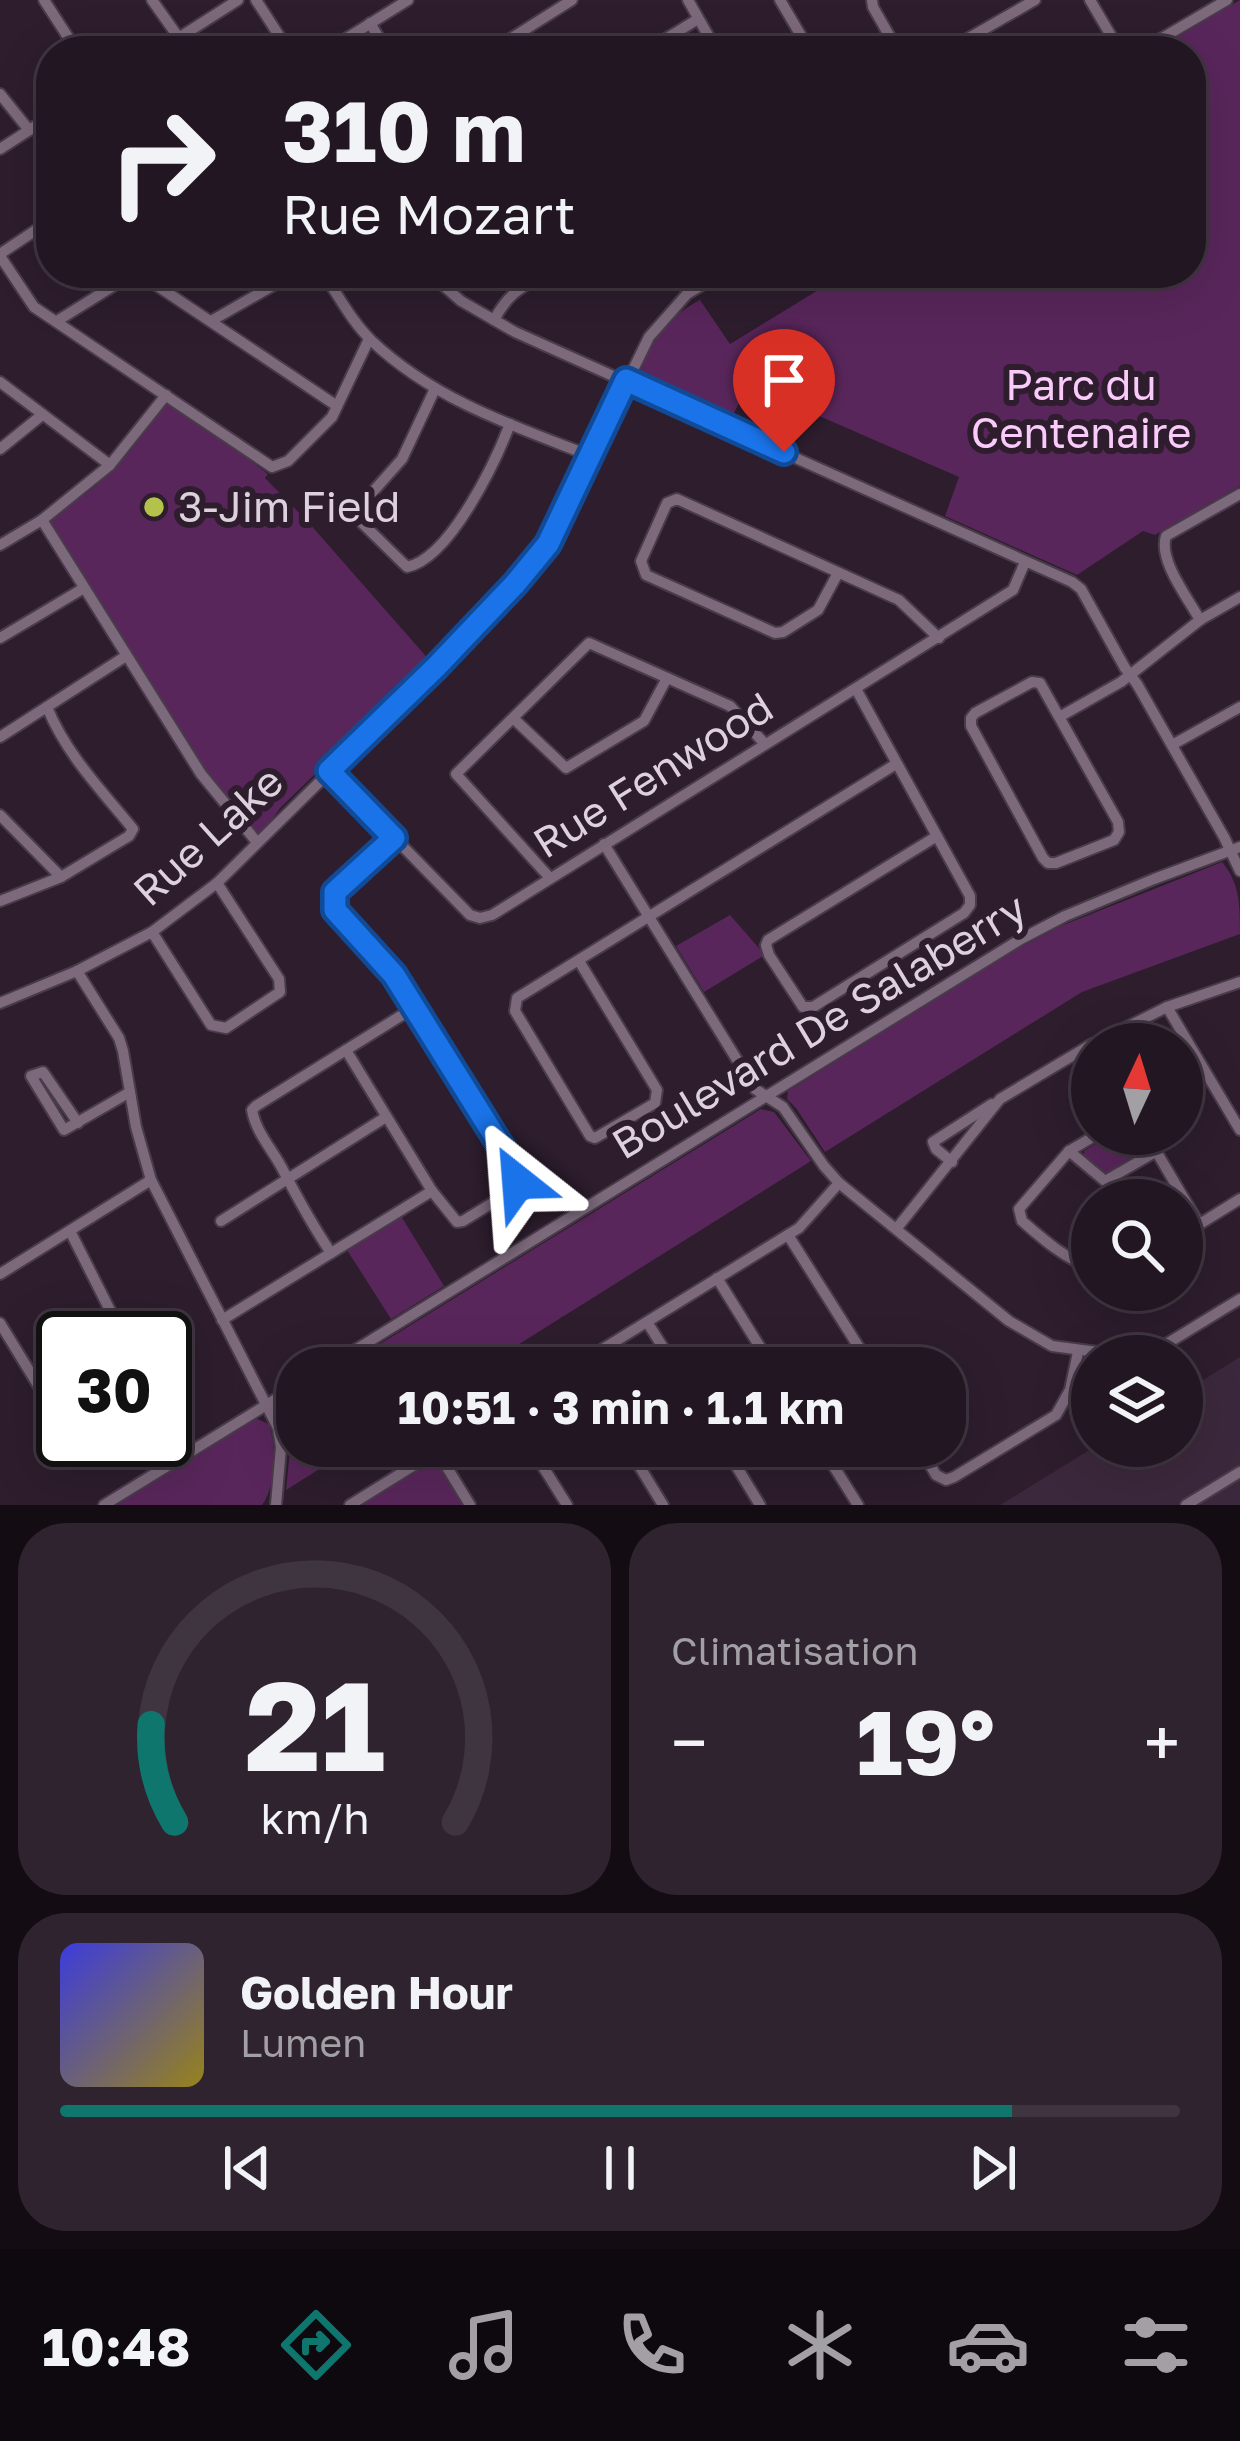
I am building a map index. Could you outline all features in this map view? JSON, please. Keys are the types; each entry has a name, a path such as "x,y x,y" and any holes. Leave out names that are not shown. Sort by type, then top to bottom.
{"street":[{"path":"44,0 67,36"},
{"path":"152,0 178,36"},
{"path":"182,36 238,0"},
{"path":"256,0 279,36"},
{"path":"350,36 408,0"},
{"path":"515,36 572,0"},
{"path":"688,0 708,36"},
{"path":"780,0 801,36"},
{"path":"872,0 890,36"},
{"path":"972,36 1035,0"},
{"path":"1090,0 1111,36"},
{"path":"1166,36 1227,0"},
{"path":"670,36 698,19"},
{"path":"370,23 378,36"},
{"path":"0,94 28,130"},
{"path":"0,149 36,125"},
{"path":"36,230 0,255 34,307 274,468 288,461 332,417 369,339"},
{"path":"57,321 111,288"},
{"path":"159,288 337,406"},
{"path":"211,321 269,288"},
{"path":"333,288 369,339 434,391 591,456"},
{"path":"446,288 494,320 1072,582 1081,589 1235,849 1240,872"},
{"path":"494,320 503,302 521,288"},
{"name":"Rue Lake","path":"0,1003 152,932 217,883 436,667 548,544 649,337 673,307 697,288"},
{"path":"0,382 110,465"},
{"path":"434,391 402,460 362,504 362,523 406,567 423,561 474,501 510,424"},
{"path":"0,545 42,520 110,465 166,395"},
{"path":"0,449 42,415"},
{"path":"1200,620 1164,556 1164,541 1240,494"},
{"path":"838,573 818,610 775,633 646,575 641,561 668,503 677,499 899,600 938,638"},
{"path":"42,520 207,783 256,841"},
{"name":"Rue Fenwood","path":"329,771 470,915 492,915 1013,590 1025,562"},
{"path":"0,638 84,588"},
{"path":"1061,716 1131,675 1200,620 1240,597"},
{"path":"550,878 456,774 589,643 730,706 765,744"},
{"path":"0,737 126,656"},
{"path":"514,719 566,768 644,721 667,678"},
{"path":"1033,682 1040,683 1061,716 1118,821 1119,832 1114,839 1056,863 1048,862 971,726 971,718 1033,682"},
{"path":"856,688 970,896 970,905 813,1007 803,1007 770,955 768,940 937,836"},
{"path":"1172,745 1240,706"},
{"path":"0,901 61,877 130,836 134,829 79,763 47,707"},
{"path":"579,961 658,1097 595,1138 515,1011 517,998 896,764"},
{"path":"0,815 61,877"},
{"path":"346,1050 432,1191 457,1222 515,1190 517,1172 415,1007 394,975 335,910 335,892 394,838"},
{"path":"604,844 755,1089 783,1107 839,1183 1009,1321 1052,1346 1071,1350"},
{"name":"Boulevard De Salaberry","path":"360,1347 1036,930 1235,849"},
{"path":"152,932 211,1025 226,1028 280,992 279,979 217,883"},
{"path":"77,971 118,1038 151,1180 267,1404 281,1443 276,1505"},
{"path":"1134,1023 1240,982"},
{"path":"331,1253 292,1192 252,1110 415,1007"},
{"path":"1166,1007 1240,1130"},
{"path":"952,1162 933,1142 1071,1057"},
{"path":"78,1123 43,1072 31,1076 64,1130 78,1123 130,1092"},
{"path":"1226,1106 1240,1098"},
{"path":"897,1228 1000,1099"},
{"path":"221,1221 386,1117"},
{"path":"1069,1151 1019,1209 1019,1215 1071,1261"},
{"path":"1074,1155 1105,1181 1149,1155"},
{"path":"0,1274 151,1180"},
{"path":"608,1347 788,1235 809,1219 839,1183"},
{"path":"223,1320 432,1191"},
{"path":"1203,1222 1240,1199"},
{"path":"70,1232 110,1311"},
{"path":"788,1235 859,1347"},
{"path":"717,1278 760,1347"},
{"path":"1181,1335 1240,1299"},
{"path":"647,1322 663,1347"},
{"path":"0,1323 5,1342 36,1387"},
{"path":"931,1467 946,1480 954,1477 1056,1415 1071,1385"},
{"path":"104,1505 276,1399"},
{"path":"350,1505 412,1467"},
{"path":"450,1467 470,1505"},
{"path":"543,1467 567,1505"},
{"path":"640,1467 663,1505"},
{"path":"737,1467 760,1505"},
{"path":"834,1467 858,1505"},
{"path":"1186,1505 1240,1472"}],"shaded area":[{"path":"1240,1357 1240,1505 1000,1505 1071,1461 1071,1467 1203,1467 1203,1380"}],"green space":[{"name":"Parc du Centenaire","path":"1240,0 1240,486 1155,535 1143,531 1077,575 945,516 959,477 748,385 730,421 640,377 646,352 660,331 700,300 730,344 821,288 1206,288 1206,36 1179,36"},
{"path":"166,395 268,474 265,478 431,662 281,807 256,841 197,757 54,528 42,520 80,498 115,468"},
{"path":"1222,862 1236,887 1240,934 1082,992 825,1152 787,1099 788,1091 1017,949 1061,926"},
{"path":"730,915 765,955 704,992 676,946"},
{"path":"761,1109 774,1112 811,1161 514,1347 375,1347"},
{"path":"1084,1155 1141,1155 1106,1174"},
{"path":"401,1216 444,1286 391,1319 347,1250"},
{"path":"255,1418 269,1424 274,1466 267,1497 262,1505 115,1505 176,1467 192,1467 192,1457"},
{"path":"288,1467 323,1467 286,1490"},
{"path":"422,1467 441,1467 464,1505 360,1505"}],"place":[{"name":"3-Jim Field","path":"154,507"}],"route":[{"path":"518,1182 517,1172 394,975 335,910 335,892 394,838 329,771 436,667 548,544 626,380 784,452"}]}
